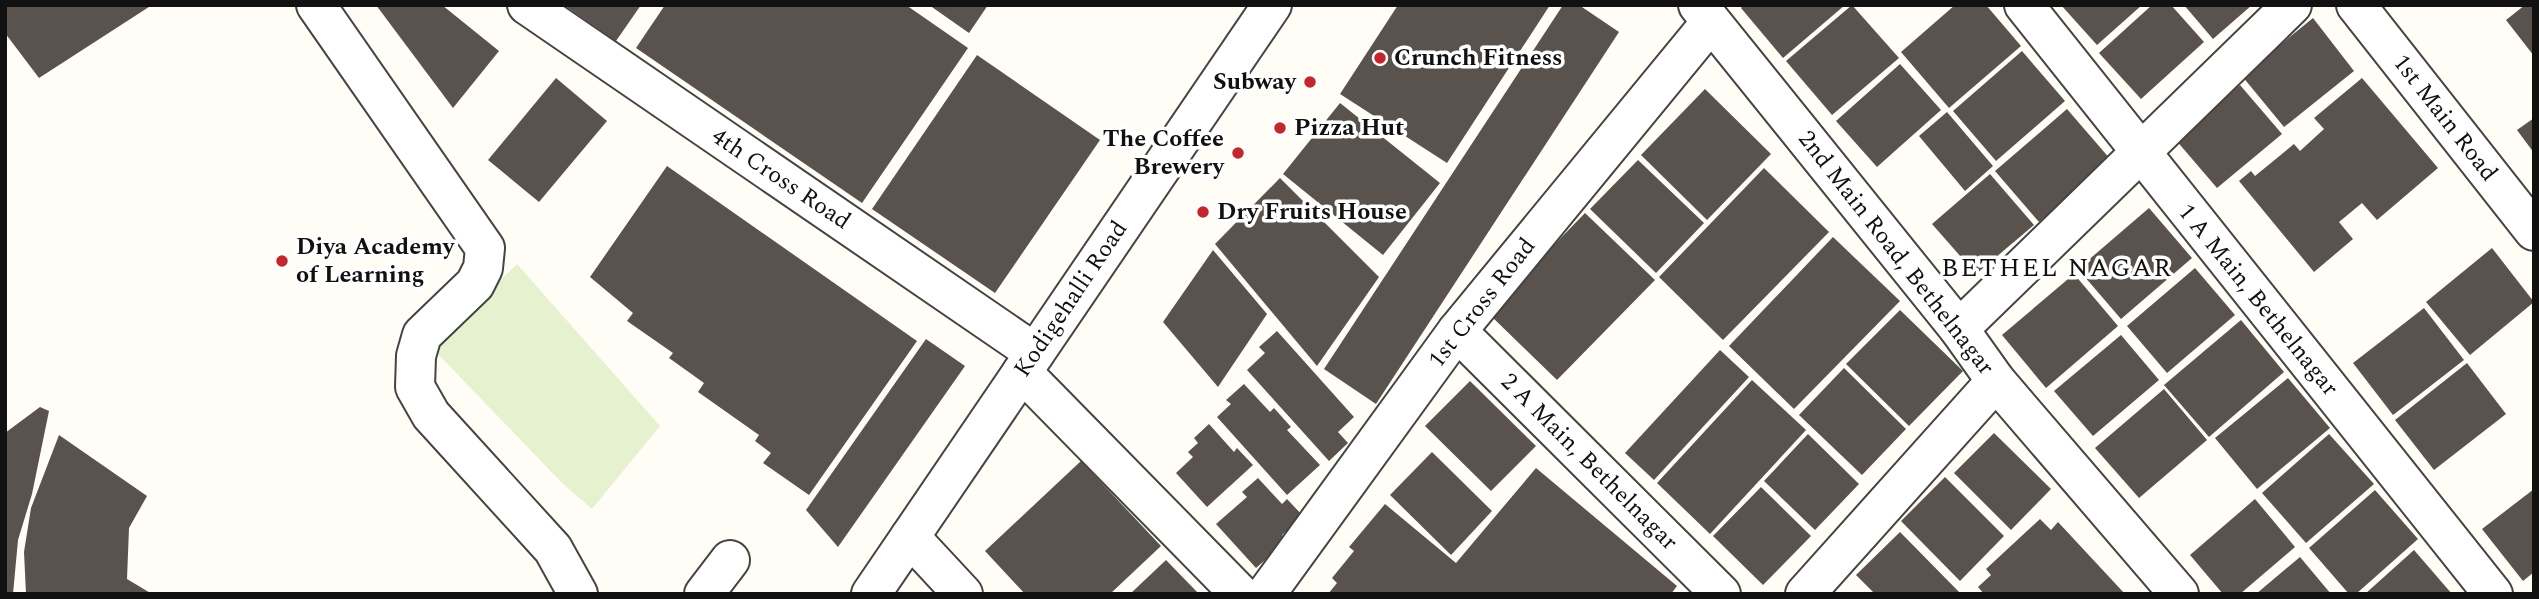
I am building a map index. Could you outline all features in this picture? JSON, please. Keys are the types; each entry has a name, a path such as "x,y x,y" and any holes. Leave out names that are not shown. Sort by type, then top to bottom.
{"street":[{"path":"316,5 485,248 483,268 475,284 422,335 416,356 415,387 431,415 553,549 578,594"},
{"name":"4th Cross Road","path":"527,5 1028,363 1240,594"},
{"name":"Kodigehalli Road","path":"871,594 1272,5"},
{"name":"1 A Main, Bethelnagar","path":"2024,5 2493,594"},
{"path":"1959,329 2292,5"},
{"name":"1st Main Road","path":"2356,5 2534,231"},
{"name":"2nd Main Road, Bethelnagar","path":"1704,13 1959,329 1996,381 2179,594"},
{"name":"1st Cross Road","path":"1266,594 1457,331 1704,13"},
{"name":"2 A Main, Bethelnagar","path":"1457,331 1721,594"},
{"path":"1805,594 1996,381"},
{"path":"910,537 962,594"},
{"path":"704,594 730,560"}],"green space":[{"path":"517,264 660,426 592,509 563,484 435,351 469,311"}],"building":[{"path":"5,5 152,5 39,78 5,33"},
{"path":"376,5 442,5 499,51 453,108"},
{"path":"564,5 641,5 616,41"},
{"path":"665,5 906,5 968,48 862,203 636,48"},
{"path":"929,5 988,5 969,33"},
{"path":"1398,5 1550,5 1447,163 1340,94"},
{"path":"1563,5 1579,5 1619,32 1376,404 1324,369"},
{"path":"1744,5 1845,5 1783,58 1741,8"},
{"path":"1852,5 1899,58 1832,115 1786,61"},
{"path":"1955,5 1986,5 2021,46 1949,108 1901,52"},
{"path":"2061,5 2142,5 2097,45"},
{"path":"2152,5 2171,5 2204,42 2141,99 2099,53"},
{"path":"2184,5 2252,5 2213,39"},
{"path":"2525,5 2534,5 2534,56 2506,20"},
{"path":"2313,18 2354,71 2284,127 2242,76"},
{"path":"2022,51 2065,101 1996,161 1953,111"},
{"path":"977,55 1100,140 995,293 872,209"},
{"path":"1900,64 1941,110 1877,167 1836,121"},
{"path":"556,78 607,121 539,202 488,160"},
{"path":"2362,78 2438,168 2377,220 2362,203 2339,222 2353,239 2314,272 2239,181 2251,171 2255,176 2294,144 2300,151 2324,129 2314,118"},
{"path":"2240,85 2282,134 2217,188 2175,139"},
{"path":"1705,89 1771,154 1707,220 1641,155"},
{"path":"1340,103 1440,183 1383,255 1283,174"},
{"path":"2067,109 2111,160 2039,222 1995,171"},
{"path":"1947,112 1993,166 1965,191 1919,136"},
{"path":"2534,118 2534,153 2517,130"},
{"path":"1638,160 1704,223 1656,273 1590,209"},
{"path":"667,166 917,341 809,495 763,463 771,453 755,441 759,435 698,392 704,383 669,358 673,353 627,321 633,313 590,277"},
{"path":"1764,168 1829,232 1723,340 1659,277"},
{"path":"1990,174 2034,225 1976,274 1932,224"},
{"path":"1280,178 1379,277 1317,366 1215,244"},
{"path":"2149,208 2192,258 2121,319 2078,269"},
{"path":"1585,213 1655,280 1557,380 1488,313"},
{"path":"1833,237 1900,301 1794,409 1729,346"},
{"path":"2492,248 2534,302 2470,355 2426,302"},
{"path":"1213,250 1267,314 1218,387 1163,322"},
{"path":"2195,268 2235,315 2167,373 2127,326"},
{"path":"2074,274 2118,326 2046,388 2002,335"},
{"path":"2424,308 2464,360 2393,415 2353,363"},
{"path":"1900,310 1963,371 1909,426 1846,364"},
{"path":"2241,320 2284,372 2209,437 2164,385"},
{"path":"1277,331 1354,417 1338,432 1348,443 1329,461 1247,370 1265,353 1259,347"},
{"path":"2121,335 2159,380 2093,436 2054,391"},
{"path":"926,339 965,366 838,547 806,510"},
{"path":"1720,350 1749,377 1654,480 1625,453"},
{"path":"2467,363 2506,414 2434,470 2395,420"},
{"path":"1844,368 1906,429 1862,475 1799,415"},
{"path":"2288,378 2330,428 2257,489 2215,438"},
{"path":"1752,380 1806,430 1710,534 1657,483"},
{"path":"1470,381 1536,446 1491,491 1425,426"},
{"path":"1244,384 1270,412 1274,408 1291,427 1287,430 1320,465 1287,495 1217,417 1231,404 1226,400"},
{"path":"2164,389 2207,440 2139,498 2095,448"},
{"path":"40,407 49,411 32,494 18,540 13,594 5,594 5,433"},
{"path":"1209,424 1234,452 1237,448 1253,465 1207,507 1176,473 1193,457 1188,452 1198,443 1194,438"},
{"path":"1994,433 2051,489 2011,530 1954,473"},
{"path":"1808,434 1859,484 1815,530 1764,481"},
{"path":"2329,434 2374,484 2306,543 2262,493"},
{"path":"59,435 147,496 129,528 127,579 152,594 26,594 24,552 31,508"},
{"path":"1432,452 1492,511 1451,555 1390,495"},
{"path":"1081,461 1161,546 1110,594 1025,594 985,551"},
{"path":"1536,468 1677,586 1671,594 1328,594 1337,583 1332,578 1354,551 1349,547 1385,504 1456,563"},
{"path":"1945,477 2004,536 1960,581 1901,521"},
{"path":"1258,478 1282,504 1287,499 1303,516 1282,535 1287,541 1256,568 1216,524 1247,497 1242,492"},
{"path":"1761,487 1811,536 1763,585 1713,536"},
{"path":"2534,489 2534,572 2523,581 2482,529"},
{"path":"2375,490 2418,539 2356,594 2349,594 2309,548"},
{"path":"2255,499 2295,547 2240,594 2223,594 2190,555"},
{"path":"2040,519 2051,530 2058,522 2125,594 1984,594 1978,587 1991,575 1986,569"},
{"path":"1900,532 1961,594 1875,594 1856,575"},
{"path":"2414,550 2452,594 2365,594"},
{"path":"2300,557 2331,594 2256,594"},
{"path":"1166,560 1199,594 1130,594"}],"place":[{"name":"Crunch Fitness","path":"1380,58"},
{"name":"Subway","path":"1310,82"},
{"name":"Pizza Hut","path":"1280,128"},
{"name":"The Coffee Brewery","path":"1238,153"},
{"name":"Dry Fruits House","path":"1203,212"},
{"name":"Diya Academy of Learning","path":"282,261"}],"district":[{"name":"BETHEL NAGAR","path":"2057,268"}]}
